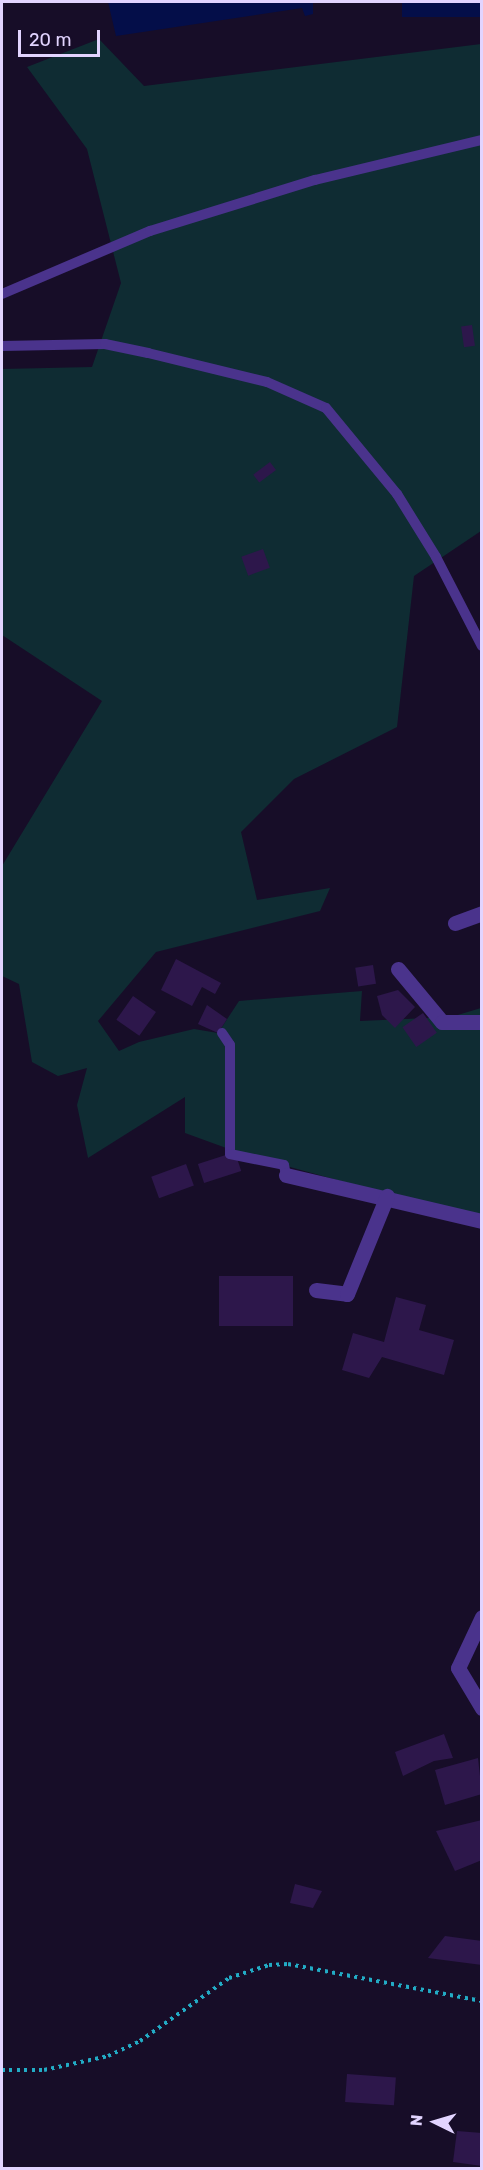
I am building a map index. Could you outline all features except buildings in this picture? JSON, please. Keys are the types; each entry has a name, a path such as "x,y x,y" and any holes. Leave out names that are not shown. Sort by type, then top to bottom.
{"street":[{"path":"455,923 482,913"},
{"path":"398,969 442,1022 482,1022"},
{"path":"286,1175 387,1196 482,1221"},
{"path":"316,1290 347,1294 387,1196"},
{"path":"482,1617 458,1668 482,1708"}],"lane":[{"path":"2,294 150,231 315,180 482,140"},
{"path":"2,346 105,344 126,348 267,382 326,408 397,494 436,557 482,646"},
{"path":"222,1033 230,1045 230,1154 284,1165 286,1175"}],"path":[{"path":"2,2070 44,2070 108,2056 140,2041 230,1978 269,1965 288,1964 482,2001"}],"green space":[{"path":"99,39 144,86 481,44 481,531 414,576 397,727 294,779 241,832 257,900 330,888 320,911 156,952 98,1021 119,1051 139,1042 194,1029 218,1033 239,1001 362,991 360,1021 451,1017 481,1008 481,1220 240,1153 185,1133 185,1097 88,1158 77,1105 87,1068 58,1076 32,1062 19,984 2,976 2,866 102,701 2,635 2,369 92,367 121,283 87,149 27,67"}],"shaded area":[{"path":"108,2 313,2 313,14 305,16 302,8 116,36"},
{"path":"402,2 481,2 481,17 402,17"}]}
